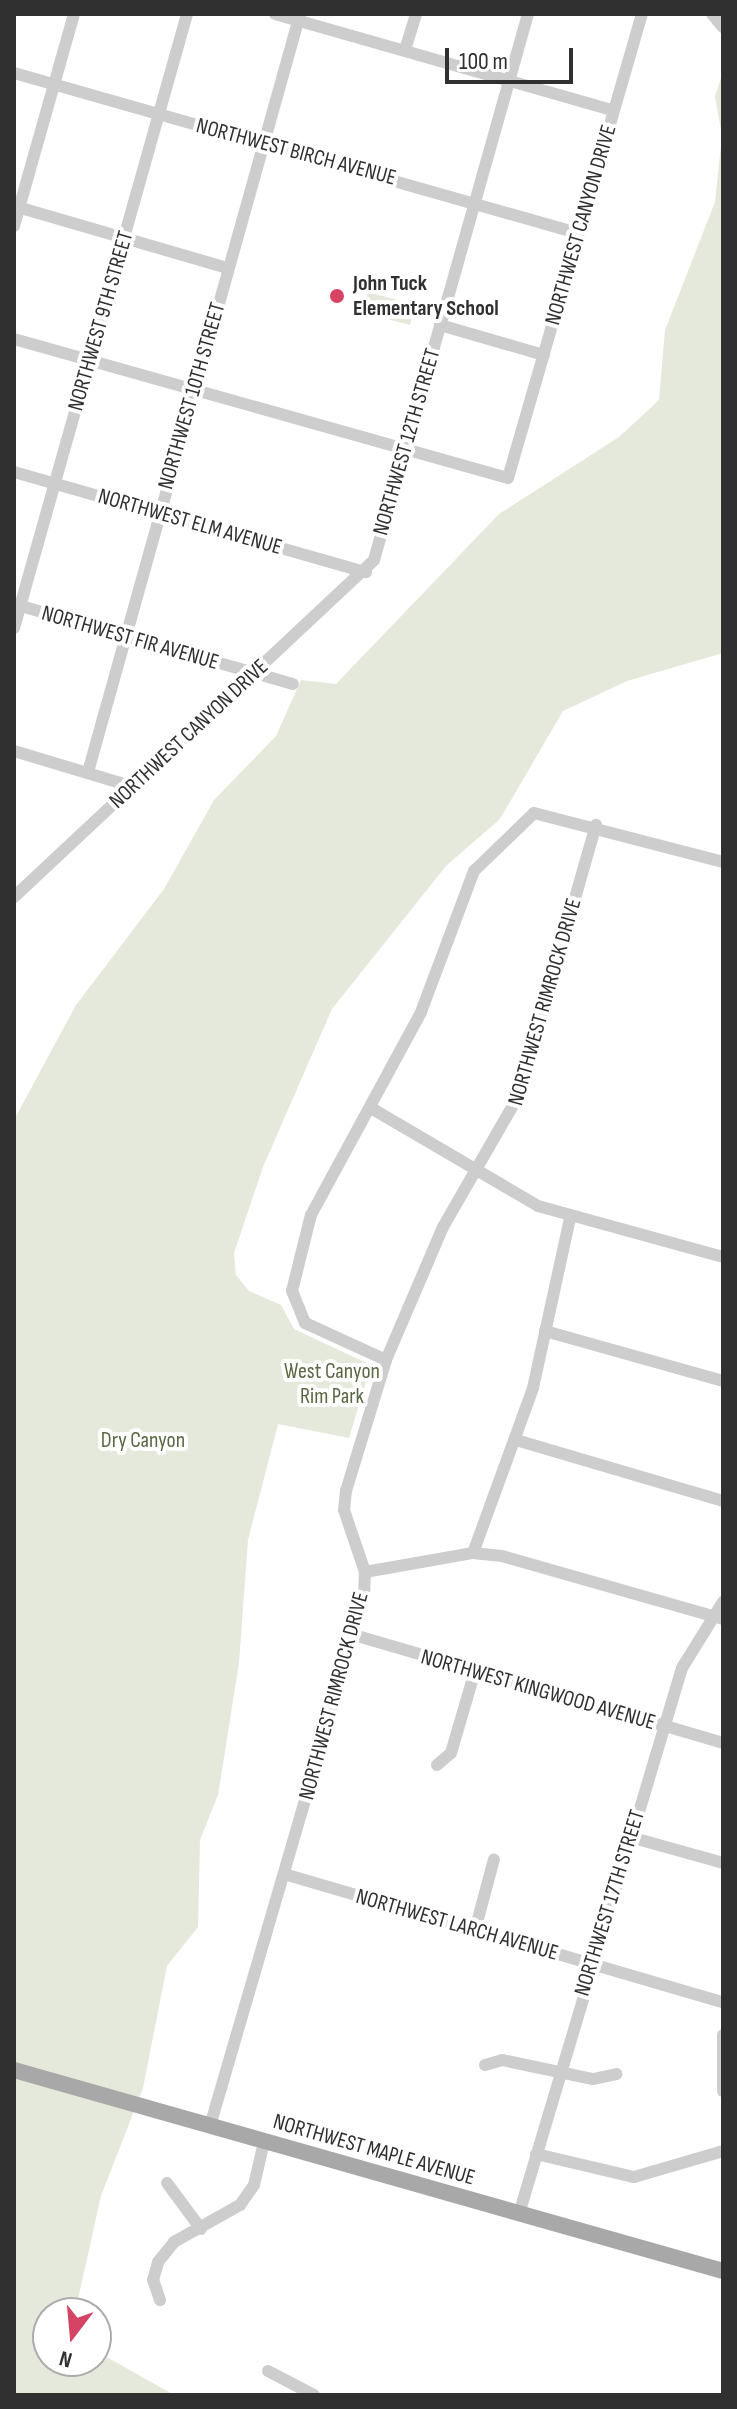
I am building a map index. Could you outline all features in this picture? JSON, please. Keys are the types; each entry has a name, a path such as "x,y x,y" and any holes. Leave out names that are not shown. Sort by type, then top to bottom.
{"main road":[{"name":"NORTHWEST MAPLE AVENUE","path":"14,2070 723,2271"}],"street":[{"path":"14,226 17,206 74,14"},
{"name":"NORTHWEST 9TH STREET","path":"14,628 17,605 55,484 187,14"},
{"path":"275,14 299,17 613,110"},
{"path":"405,50 416,14"},
{"name":"NORTHWEST 12TH STREET","path":"366,572 405,449 528,14"},
{"name":"NORTHWEST CANYON DRIVE","path":"405,449 508,478 642,14"},
{"path":"712,14 723,27"},
{"name":"NORTHWEST 10TH STREET","path":"88,772 299,17"},
{"name":"NORTHWEST BIRCH AVENUE","path":"14,73 577,233"},
{"path":"17,206 228,268"},
{"path":"440,325 544,355"},
{"path":"14,339 405,449"},
{"name":"NORTHWEST ELM AVENUE","path":"14,472 366,572"},
{"name":"NORTHWEST CANYON DRIVE","path":"14,897 366,572"},
{"name":"NORTHWEST FIR AVENUE","path":"17,605 293,684"},
{"path":"14,751 134,787"},
{"path":"386,1360 305,1323 292,1291 311,1215 391,1070 474,871 522,820 534,813 567,816 723,861"},
{"name":"NORTHWEST RIMROCK DRIVE","path":"210,2126 354,1635 365,1572 344,1510 386,1360 443,1227 480,1169 519,1095 596,825"},
{"path":"371,1108 570,1218 723,1257"},
{"path":"473,1553 516,1440 545,1331 570,1218"},
{"path":"545,1331 723,1381"},
{"path":"516,1440 723,1501"},
{"path":"365,1572 473,1553 718,1618"},
{"name":"NORTHWEST 17TH STREET","path":"519,2214 682,1668 718,1618 723,1602"},
{"name":"NORTHWEST KINGWOOD AVENUE","path":"354,1635 723,1743"},
{"path":"437,1765 451,1753 475,1671"},
{"path":"630,1837 723,1863"},
{"path":"475,1930 494,1859"},
{"name":"NORTHWEST LARCH AVENUE","path":"284,1874 723,2002"},
{"path":"723,2035 723,2091"},
{"path":"485,2065 502,2060 593,2079 616,2074"},
{"path":"160,2300 153,2280 158,2262 174,2242 240,2205 254,2185 264,2142"},
{"path":"536,2154 634,2177 723,2151"},
{"path":"167,2183 201,2229"},
{"path":"268,2371 314,2395"}],"green space":[{"name":"Dry Canyon","path":"723,72 723,653 627,681 563,711 500,819 446,866 332,1009 263,1167 234,1253 236,1275 249,1291 281,1305 294,1329 371,1365 349,1438 278,1424 248,1540 239,1663 218,1795 200,1840 198,1927 167,1966 143,2088 101,2196 79,2297 32,2297 32,2377 112,2377 112,2360 174,2395 14,2395 14,1120 76,1005 164,889 214,800 276,736 301,680 336,684 499,514 619,437 659,400 665,330 715,202 722,136 715,96"},
{"path":"368,292 415,305 410,325 363,312"}],"place":[{"name":"John Tuck Elementary School","path":"337,296"}],"park label":[{"name":"West Canyon Rim Park","path":"332,1384"}]}
